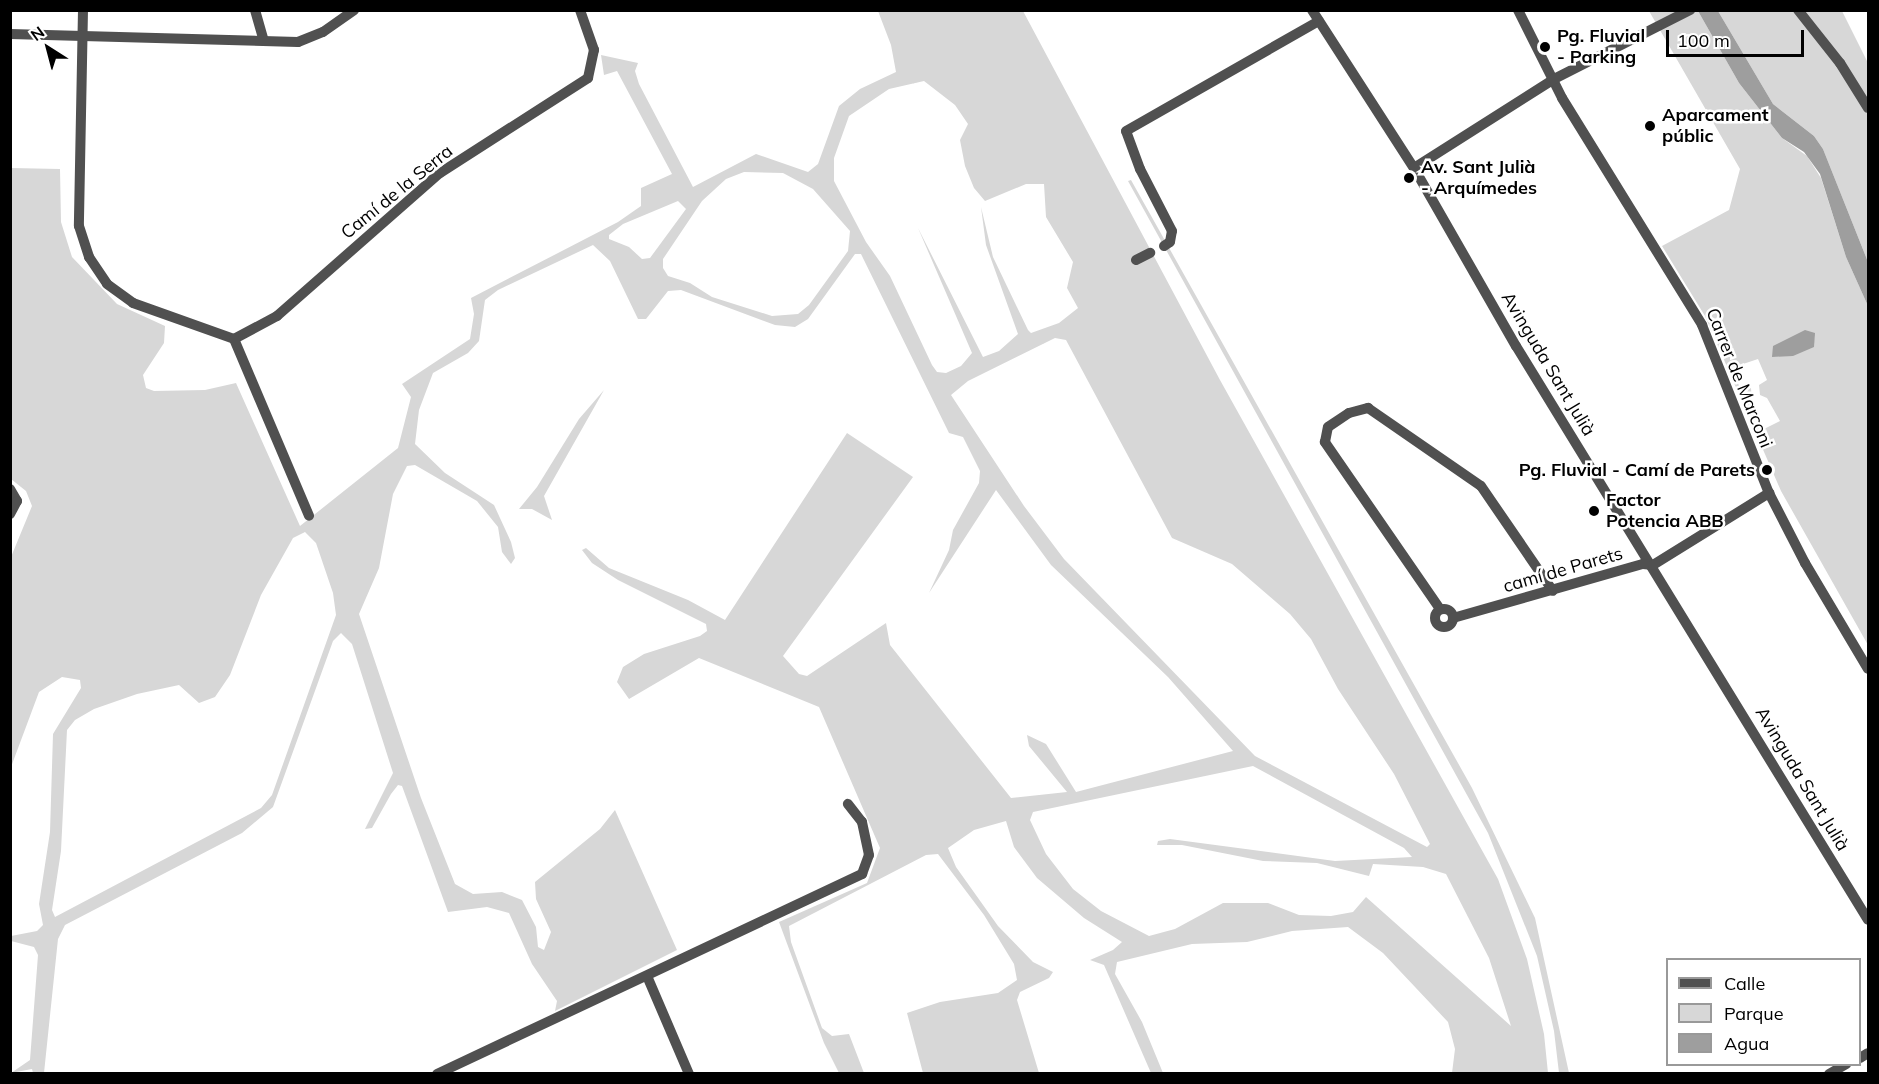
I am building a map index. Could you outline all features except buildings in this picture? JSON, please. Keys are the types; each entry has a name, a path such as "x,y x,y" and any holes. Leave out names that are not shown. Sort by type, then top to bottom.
{"street":[{"path":"83,10 79,226 89,257 107,284 133,303 234,339 309,516"},
{"path":"255,10 264,41"},
{"path":"10,34 264,41 310,39 354,10"},
{"name":"Camí de la Serra","path":"234,339 277,316 440,173 588,78 594,50 580,10"},
{"name":"Avinguda Sant Julià","path":"1312,10 1414,168 1516,346 1653,565 1869,920"},
{"name":"Carrer de Marconi","path":"1518,10 1562,98 1702,325 1769,493 1805,563 1869,669"},
{"path":"1414,168 1554,79 1690,10"},
{"path":"1798,10 1840,63 1869,108"},
{"path":"1164,246 1170,242 1172,231 1140,169 1126,131 1319,21"},
{"path":"1136,260 1150,253"},
{"path":"1440,609 1325,442 1323,434 1328,427 1349,413 1368,408 1481,486 1553,591"},
{"path":"10,489 17,501 10,514"},
{"name":"camí de Parets","path":"1453,618 1643,564 1653,565 1769,493"},
{"path":"1440,609 1448,609 1453,618 1448,626 1438,626 1434,616 1440,609"},
{"path":"437,1074 862,874 869,855 862,822 848,804"},
{"path":"647,976 689,1074"},
{"path":"1829,1074 1844,1066"}],"green space":[{"path":"878,11 1023,11 1220,380 1498,879 1527,959 1544,1034 1548,1073 1452,1073 1455,1049 1448,1022 1383,953 1348,927 1292,931 1247,942 1192,944 1117,962 1115,974 1142,1022 1163,1073 1151,1073 1104,965 1090,960 1113,950 1122,942 1084,918 1037,878 1014,847 1006,821 974,830 948,848 956,867 998,926 1033,962 1053,972 1049,978 1020,992 1017,1000 1039,1073 923,1073 907,1013 940,1002 998,993 1017,980 1014,964 984,915 938,854 926,855 789,926 791,942 822,1028 832,1036 849,1034 864,1073 839,1073 824,1043 779,922 867,883 880,848 819,707 699,658 629,699 617,682 623,667 644,654 700,636 707,631 706,624 618,580 592,563 582,550 586,548 609,568 688,600 725,620 847,433 913,477 783,656 799,674 807,676 886,623 890,645 1011,798 1067,792 1029,746 1027,735 1046,744 1076,792 1233,751 1168,677 1051,565 996,490 929,593 949,550 953,530 979,483 980,471 963,437 949,433 861,254 855,254 808,319 795,327 775,325 681,290 668,291 646,319 638,319 610,261 593,245 498,290 485,300 479,341 468,353 433,373 419,410 415,444 445,473 494,505 511,542 515,558 511,564 502,552 498,527 477,501 415,465 407,466 393,494 379,568 359,614 421,798 455,884 473,894 502,892 522,900 536,927 538,947 544,950 551,932 536,899 535,882 600,829 615,810 677,950 555,1011 557,1001 532,964 509,913 487,907 448,912 402,786 398,785 391,794 372,828 365,829 393,773 352,644 341,633 333,641 273,807 242,833 65,925 58,939 44,1073 33,1073 32,1069 11,1073 30,1060 38,955 34,947 11,941 11,936 37,931 43,925 39,904 50,832 53,734 81,688 80,680 62,677 39,692 11,767 11,557 32,506 26,491 11,479 11,168 60,169 61,222 72,257 117,304 165,326 164,343 143,375 146,388 154,391 205,390 236,383 300,526 398,448 411,397 402,384 470,339 474,314 471,298 618,222 641,206 641,188 672,174 617,71 604,75 601,55 638,63 635,71 639,84 693,187 756,154 808,172 818,164 839,106 860,89 896,72 891,45","holes":["924,81 955,105 968,124 960,140 965,166 974,188 985,201 1026,184 1044,184 1046,217 1073,262 1067,288 1078,308 1059,323 1031,333 993,257 981,207 986,245 1018,334 999,351 983,357 918,228 972,353 961,366 946,373 937,372 932,365 890,276 866,242 834,181 834,158 849,116 889,89","744,172 783,173 813,189 850,231 848,251 809,305 798,314 772,316 712,297 690,283 668,276 663,268 663,259 702,201 726,179","678,201 686,209 650,258 642,259 629,247 609,239 609,235 623,224","1055,338 1066,340 1172,538 1232,564 1290,614 1311,639 1338,689 1394,774 1430,844 1427,847 1255,756 1064,559 1024,506 951,395 968,381","305,532 316,543 333,593 336,615 272,795 261,808 55,917 52,910 61,851 67,730 75,720 94,709 137,694 179,685 199,703 215,697 230,675 261,595 293,538","1253,766 1404,848 1412,857 1335,861 1170,839 1158,841 1157,845 1182,845 1263,861 1317,863 1369,876 1373,864 1423,867 1446,874 1489,958 1511,1026 1366,897 1353,912 1331,916 1299,915 1268,903 1223,903 1175,929 1149,936 1101,911 1073,889 1046,854 1030,820 1033,812"]},
{"path":"1649,11 1698,11 1739,83 1782,138 1807,156 1821,178 1846,257 1868,306 1868,645 1781,491 1705,316 1662,246 1729,210 1740,169","holes":["1758,359 1767,380 1759,385 1760,395 1767,398 1780,421 1760,431 1753,419 1751,388 1742,392 1731,368"]},
{"path":"1718,11 1842,11 1868,63 1868,262 1823,149 1814,136 1773,104"},
{"path":"1131,180 1472,788 1535,918 1569,1073 1559,1073 1554,1031 1537,956 1488,833 1128,181"},
{"path":"604,390 544,496 552,520 532,509 519,509 537,487 579,419"}],"water":[{"path":"1698,11 1718,11 1773,104 1814,136 1823,149 1868,262 1868,306 1846,257 1820,174 1804,152 1782,138 1739,83"},
{"path":"1805,330 1815,333 1814,347 1793,356 1772,357 1773,346"}],"place":[{"name":"Pg. Fluvial - Parking","path":"1545,47"},
{"name":"Aparcament públic","path":"1650,126"},
{"name":"Av. Sant Julià - Arquímedes","path":"1409,178"},
{"name":"Pg. Fluvial - Camí de Parets","path":"1767,470"},
{"name":"Factor Potencia ABB","path":"1594,511"}]}
